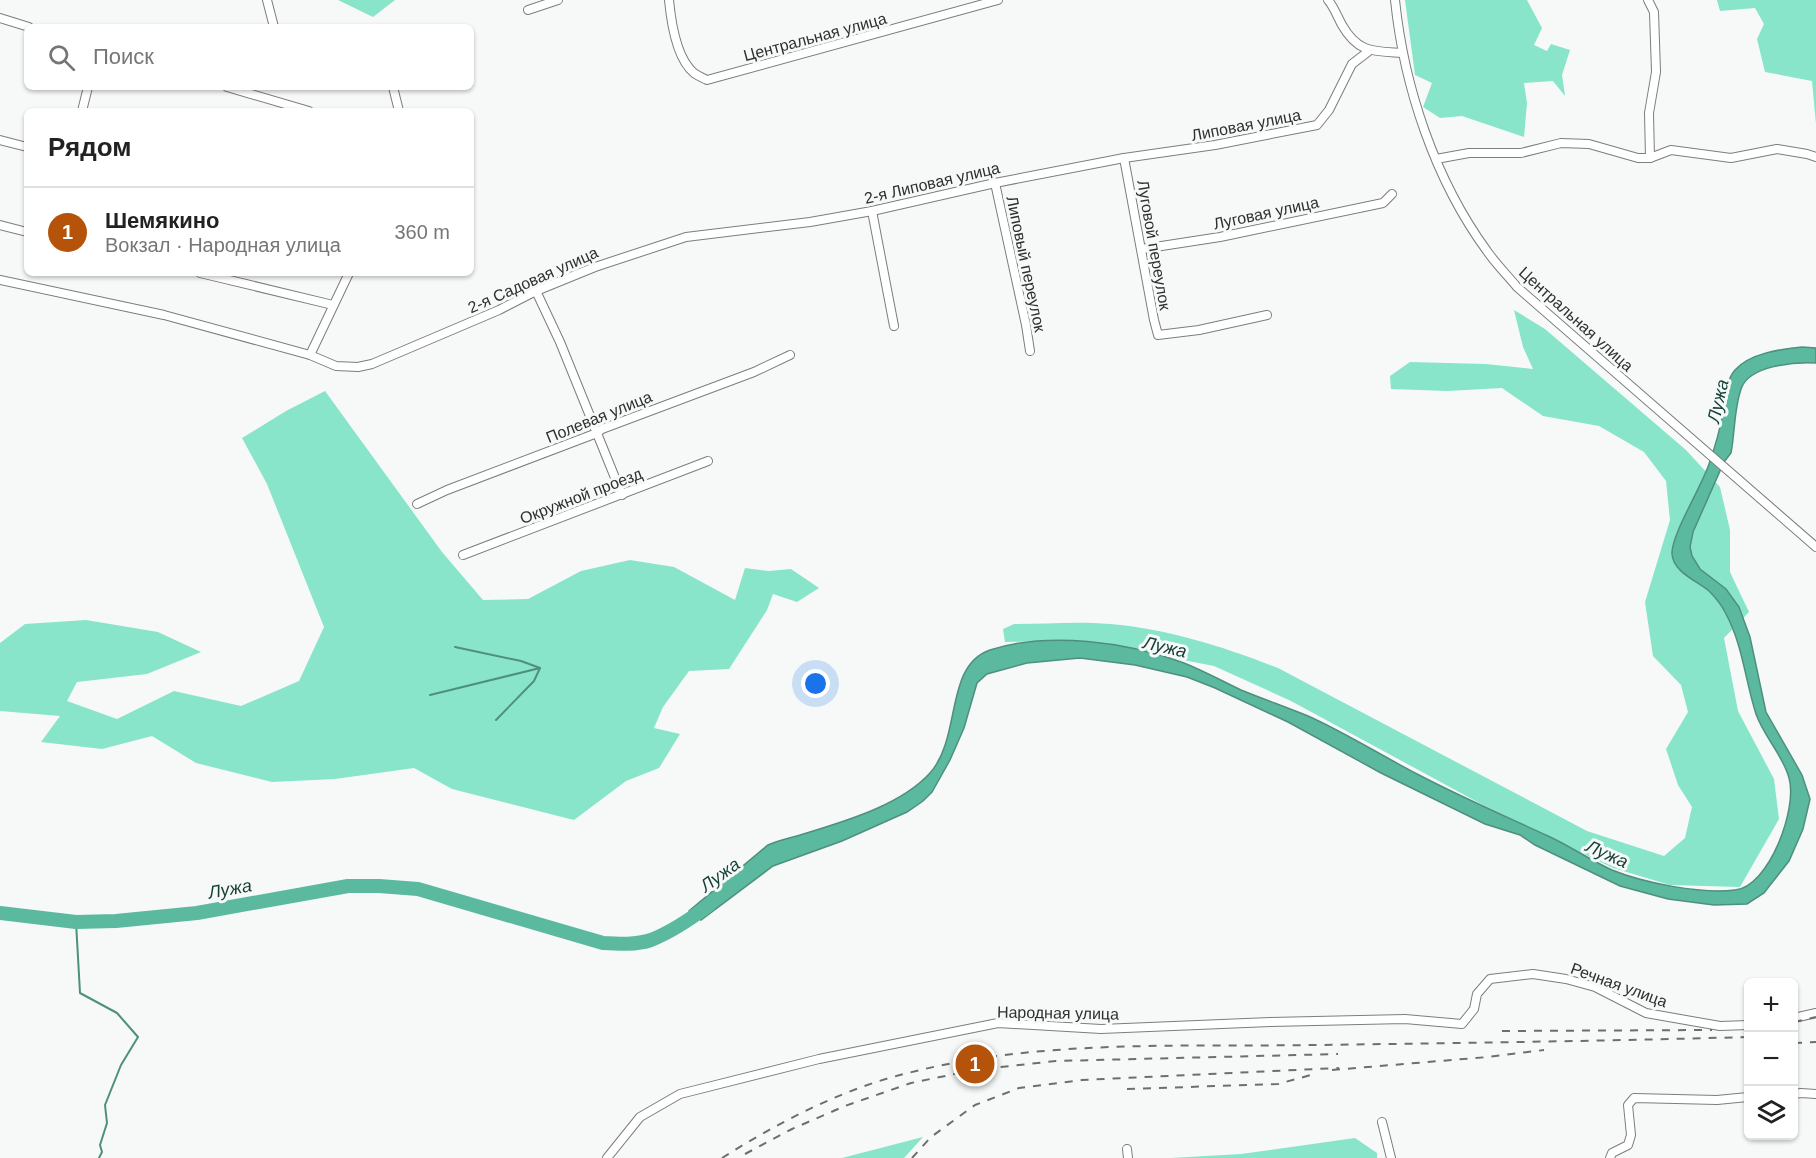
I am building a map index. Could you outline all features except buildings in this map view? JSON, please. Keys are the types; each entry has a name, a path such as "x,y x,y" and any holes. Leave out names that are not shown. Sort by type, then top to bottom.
{"street":[{"path":"267,0 273,24"},
{"path":"528,10 558,0"},
{"name":"Центральная улица","path":"669,0 672,28 686,63 694,73 707,80 998,0"},
{"name":"Центральная улица","path":"1395,0 1402,52 1418,116 1436,159 1488,252 1517,286 1816,547"},
{"path":"1648,0 1654,12 1656,72 1649,113 1650,158"},
{"path":"1330,1 1343,26 1353,39 1369,51 1402,52"},
{"path":"0,18 24,25"},
{"name":"Липовая улица","path":"1124,158 1215,145 1317,125 1329,110 1352,64 1369,51"},
{"path":"83,108 87,90"},
{"path":"237,90 299,108"},
{"path":"394,90 398,108"},
{"path":"0,141 24,146"},
{"path":"1436,159 1469,153 1521,153 1561,143 1589,144 1620,154 1650,158 1671,150 1731,158 1777,149 1816,157"},
{"name":"2-я Липовая улица","path":"744,230 872,211 995,183 1124,158"},
{"name":"Луговой переулок","path":"1124,158 1158,335 1199,330 1267,315"},
{"name":"Липовый переулок","path":"995,183 1030,351"},
{"name":"Луговая улица","path":"1142,249 1220,237 1383,203 1392,194"},
{"path":"872,211 894,326"},
{"path":"0,225 24,231"},
{"name":"2-я Садовая улица","path":"310,355 336,366 358,367 372,364 595,267 686,237 744,230"},
{"path":"213,276 333,304"},
{"path":"0,280 164,315 310,355 347,276"},
{"path":"536,291 622,495"},
{"name":"Полевая улица","path":"417,504 447,490 597,433 602,429 754,372 790,355"},
{"name":"Окружной проезд","path":"463,555 708,461"},
{"name":"Речная улица","path":"1466,1018 1473,1009 1477,994 1490,979 1533,974 1566,979 1595,987 1646,1013 1720,1026 1744,1025"},
{"path":"1798,1017 1816,1013"},
{"name":"Народная улица","path":"608,1158 640,1117 680,1094 819,1059 998,1023 1101,1029 1383,1020 1462,1024 1466,1018"},
{"path":"1798,1093 1816,1094"},
{"path":"1610,1158 1612,1153 1628,1145 1631,1135 1628,1105 1634,1098 1717,1100 1744,1097"},
{"path":"1382,1122 1391,1158"}],"shaded area":[{"path":"338,0 395,0 373,17"},
{"path":"1405,0 1527,0 1542,28 1534,45 1547,51 1551,44 1570,50 1562,75 1565,96 1553,81 1524,83 1527,103 1524,137 1462,116 1440,118 1423,107 1432,83 1415,75"},
{"path":"1717,0 1816,0 1816,124 1812,81 1765,72 1757,39 1764,24 1755,8 1720,11"},
{"path":"1514,310 1545,329 1686,450 1720,487 1730,530 1730,572 1749,612 1724,638 1738,711 1774,779 1779,819 1740,887 1670,885 1613,868 1483,805 1291,701 1214,666 1096,643 1005,642 1003,629 1014,624 1086,623 1132,626 1217,646 1278,668 1587,831 1664,856 1685,838 1692,807 1678,785 1666,749 1688,712 1681,685 1653,656 1645,602 1670,520 1666,481 1644,452 1599,426 1543,416 1502,388 1447,391 1391,389 1390,376 1410,362 1486,364 1533,369 1523,347"},
{"path":"1802,347 1816,348 1816,363 1785,364 1763,370 1746,381 1741,389 1731,453 1724,462 1693,532 1690,547 1692,556 1700,569 1726,589 1739,607 1750,637 1766,712 1802,775 1810,799 1803,829 1789,861 1764,893 1747,904 1714,905 1668,899 1620,886 1535,845 1520,835 1485,824 1381,773 1288,722 1215,688 1187,677 1135,665 1080,658 1027,663 987,674 977,683 964,728 950,760 932,792 923,801 907,812 842,841 773,866 701,920 689,911 768,845 874,810 905,794 918,784 930,773 940,758 959,686 966,671 976,658 990,650 1013,644 1062,640 1138,649 1191,666 1241,690 1308,716 1405,768 1625,875 1672,886 1706,890 1735,890 1747,886 1769,861 1785,826 1791,791 1789,778 1756,714 1740,650 1725,612 1709,591 1681,571 1673,560 1672,554 1676,535 1711,458 1728,385 1735,370 1741,364 1757,356"},
{"path":"325,391 442,552 483,600 528,599 581,571 630,560 674,567 735,600 745,568 769,571 791,569 819,588 797,602 773,594 767,610 729,669 689,671 663,707 654,728 680,734 659,768 626,781 574,820 452,789 414,768 335,779 272,782 196,763 152,736 102,749 41,742 60,716 0,711 0,643 25,624 86,620 158,632 201,652 147,674 77,682 67,701 117,719 174,691 241,706 299,681 324,627 267,484 242,438 286,411"},
{"path":"923,1137 904,1158 842,1158"},
{"path":"1355,1138 1377,1153 1377,1158 1171,1158 1241,1154"}],"waterway":[{"path":"455,647 521,661 540,668"},
{"path":"430,695 540,668 534,681 496,720"},
{"name":"Лужа","path":"0,913 76,922 116,921 197,913 348,886 379,886 418,889 603,943 627,944 645,942 659,937 709,905"},
{"path":"76,922 80,993 117,1013 138,1037 121,1065 105,1105 107,1123 100,1145 102,1152 99,1158"}],"railway":[{"path":"1798,1021 1816,1017"},
{"path":"1502,1031 1712,1030"},
{"path":"722,1158 788,1120 859,1088 908,1073 958,1062 1008,1055 1111,1047 1744,1037"},
{"path":"1798,1043 1816,1042"},
{"path":"1332,1070 1544,1050"},
{"path":"745,1154 792,1129 845,1106 911,1083 974,1070 1056,1061 1338,1054"},
{"path":"912,1158 931,1137 975,1105 1019,1088 1082,1080 1339,1068"},
{"path":"1127,1089 1278,1084 1311,1075"}],"place":[{"name":"Шемякино","path":"975,1064"}]}
